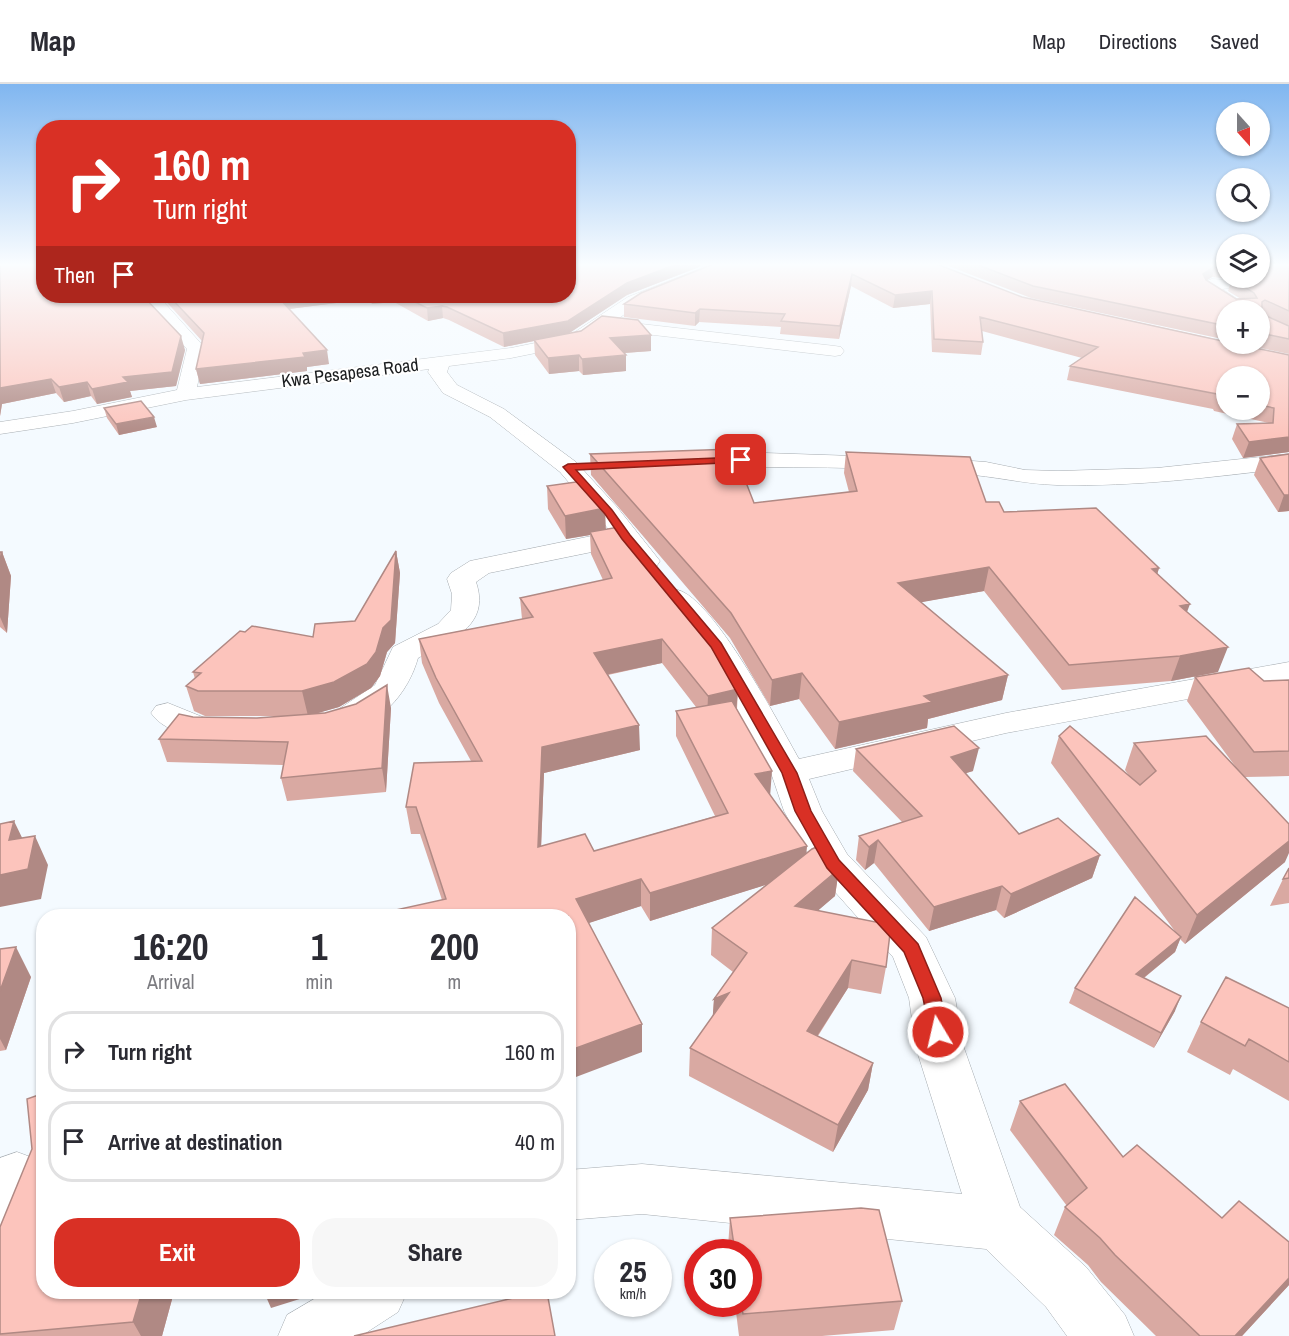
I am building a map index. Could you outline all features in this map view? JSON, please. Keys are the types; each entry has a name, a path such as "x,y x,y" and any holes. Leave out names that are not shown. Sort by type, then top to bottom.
{"street":[{"path":"170,321 196,348 186,394"},
{"name":"Kwa Pesapesa Road","path":"0,428 73,417 186,394 441,362 561,344 575,340 603,321"},
{"path":"599,324 835,351"},
{"path":"441,362 437,372 450,389 496,413 584,467 608,512 626,537 717,645 789,773 803,811 833,864 911,949 932,998 940,1048 999,1224 1066,1287 1104,1336"},
{"path":"675,464 741,460 866,462 984,468 1023,477 1089,477 1210,471 1289,461"},
{"path":"320,725 352,716 384,697 398,678 404,653 448,630 465,612 466,594 461,579 480,567 626,537"},
{"path":"789,773 859,755 1006,723 1289,671"},
{"path":"168,712 200,728 243,728"},
{"path":"0,1233 17,1176"},
{"path":"576,1194 642,1189 999,1224"},
{"path":"308,1336 367,1299"}],"building":[{"path":"0,321 167,321 181,336 172,372 123,377 128,382 92,389 87,382 59,387 51,379 0,388"},
{"path":"193,321 301,321 327,350 303,353 305,357 196,369 204,333"},
{"path":"478,321 566,321 503,333"},
{"path":"594,321 639,321 651,335 610,338 626,355 582,359 579,355 548,358 534,340 581,331"},
{"path":"786,321 841,321 840,326"},
{"path":"933,321 981,321 983,342 934,339"},
{"path":"997,321 1133,321 1216,340 1216,354 1270,354 1270,351 1289,355 1289,437 1249,442 1237,424 1273,423 1274,408 1270,407 1270,366 1216,366 1216,394 1070,366 1098,347"},
{"path":"1270,321 1279,321 1289,326 1289,339 1270,335"},
{"path":"141,401 154,417 116,424 104,408"},
{"path":"733,449 754,503 857,491 846,452 970,457 986,502 999,502 1004,512 1096,508 1159,568 1152,569 1190,604 1180,606 1228,647 1180,656 1069,665 989,567 898,583 1008,675 924,696 932,702 839,722 802,673 772,680 731,613 590,454"},
{"path":"1289,454 1289,495 1284,495 1260,458"},
{"path":"583,481 605,508 565,516 547,486"},
{"path":"619,527 702,625 738,689 708,696 662,639 594,653 639,725 542,747 538,847 585,834 594,851 728,813 676,711 732,701 772,771 755,774 807,846 650,893 641,879 576,899 642,1024 576,1048 576,909 400,909 446,899 416,807 406,807 414,763 482,761 436,678 419,639 533,617 520,598 612,578 590,532"},
{"path":"396,551 391,620 383,628 376,652 367,664 334,682 302,691 198,691 186,686 201,673 193,672 240,631 245,632 252,626 313,637 315,624 355,621"},
{"path":"1249,668 1264,681 1289,680 1289,751 1254,752 1195,677"},
{"path":"387,685 382,768 281,778 288,742 159,739 179,714 193,717 257,718 325,713 356,704"},
{"path":"954,726 979,748 951,757 1019,834 1058,818 1100,855 1011,894 1002,886 934,907 878,840 869,847 859,836 922,816 856,749"},
{"path":"1070,726 1140,785 1156,771 1134,743 1206,736 1289,824 1289,841 1197,915 1059,736"},
{"path":"14,821 9,840 35,836 28,869 0,875 0,824"},
{"path":"819,846 839,869 795,906 891,925 886,967 852,960 807,1031 873,1063 838,1125 690,1048 729,993 714,999 747,953 712,928 812,849"},
{"path":"1289,868 1289,878 1283,879"},
{"path":"1135,897 1181,937 1136,974 1181,996 1161,1033 1075,988"},
{"path":"16,947 0,991 0,949"},
{"path":"1226,977 1289,1008 1289,1062 1249,1039 1245,1046 1201,1022"},
{"path":"1065,1084 1123,1157 1137,1145 1222,1218 1239,1201 1289,1242 1289,1278 1235,1336 1200,1336 1065,1207 1087,1188 1020,1101"},
{"path":"36,1096 36,1299 140,1299 133,1322 0,1334 0,1227 32,1149 27,1099"},
{"path":"861,1208 879,1210 902,1301 762,1312 762,1239 733,1239 730,1218"},
{"path":"509,1299 548,1299 555,1336 354,1336"}],"route":[{"path":"741,460 568,467 717,645 789,773 803,811 833,864 911,949 932,998 938,1032"}]}
